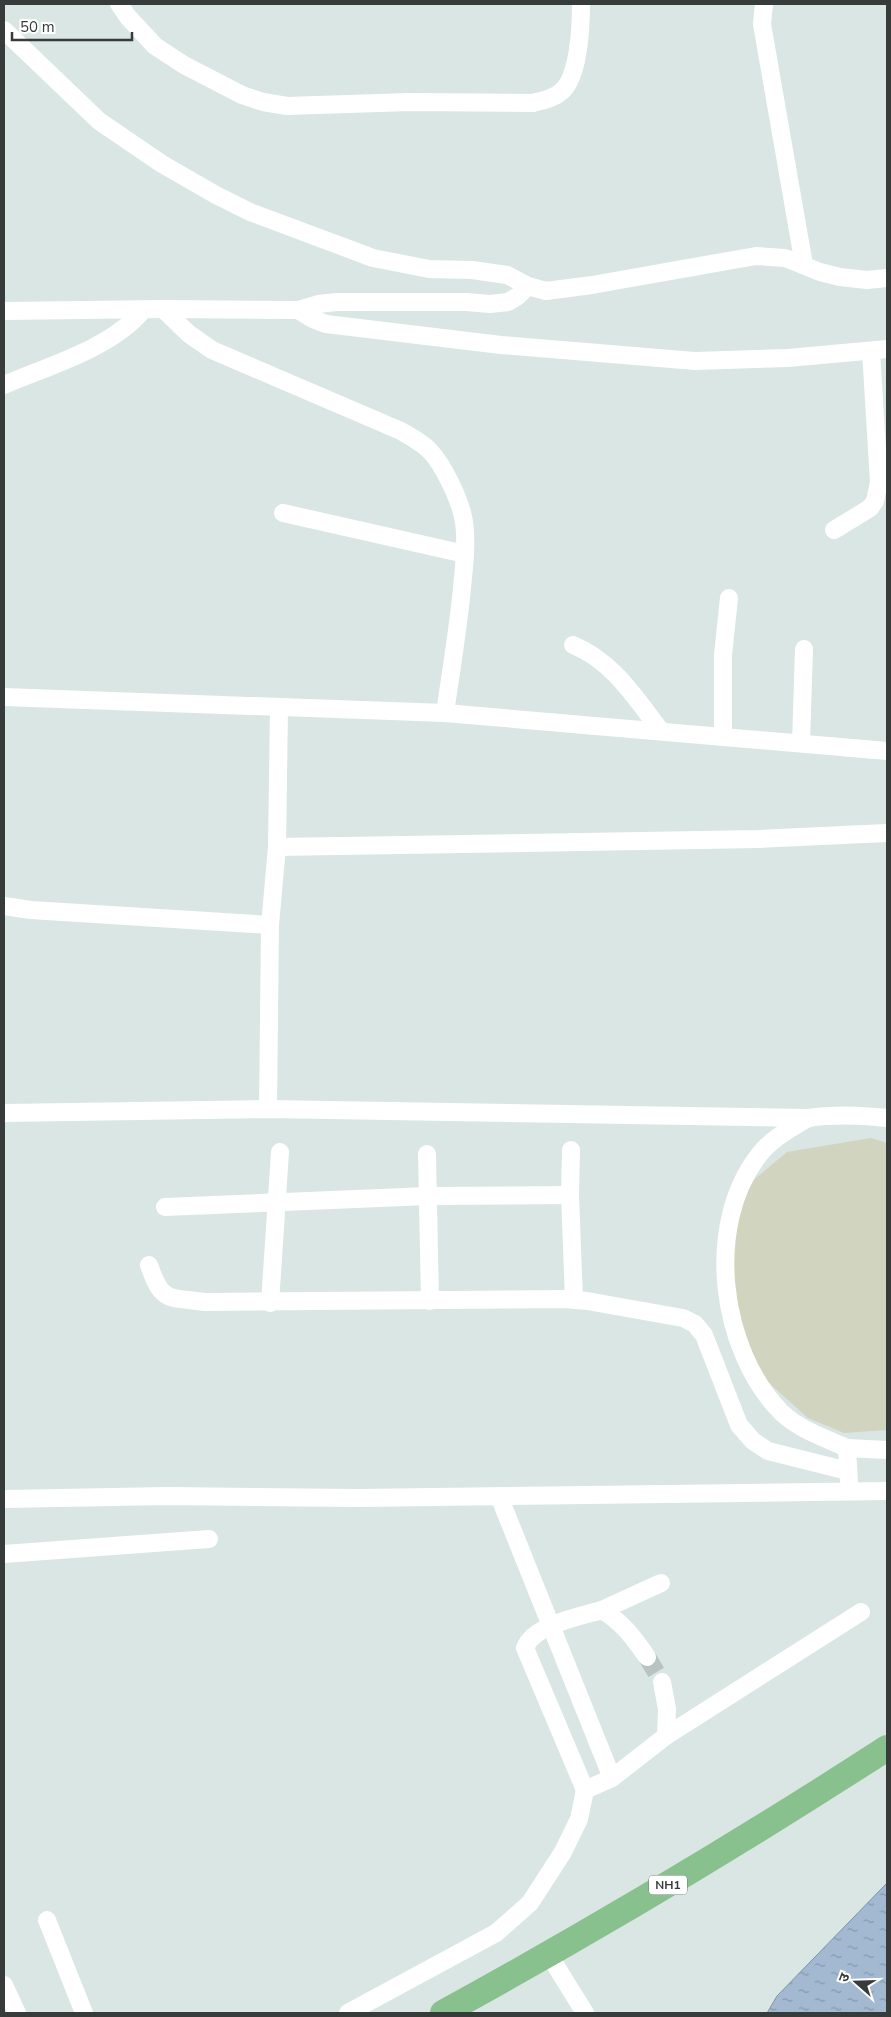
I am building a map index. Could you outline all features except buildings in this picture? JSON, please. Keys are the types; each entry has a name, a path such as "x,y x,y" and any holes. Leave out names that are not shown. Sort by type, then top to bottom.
{"highway":[{"name":"NH1","path":"478,2013 553,1961 887,1748"},
{"name":"NH1","path":"443,2013 553,1961 733,1867 887,1767"}],"street":[{"path":"119,4 128,17 155,46 184,65 242,95 286,106 409,102 533,103 551,99 564,90 571,78 581,23 581,4"},
{"path":"764,4 762,24 804,265"},
{"path":"4,30 99,121 162,164 250,212 374,258 429,270 472,270 507,275 528,286 546,291 592,286 756,256 785,258 840,278 867,280 887,278"},
{"path":"4,312 163,309 298,310 318,304 337,302 500,303 508,302 518,296 528,286"},
{"path":"163,309 189,334 212,350 368,416 417,440 430,451 457,498 464,522 465,554 460,612 445,713"},
{"path":"4,385 106,342 132,323 142,310"},
{"path":"298,310 313,320 326,324 502,344 695,362 788,358 879,350 878,482 875,501 870,508 834,530"},
{"path":"283,513 465,554"},
{"path":"723,737 723,655 729,598"},
{"path":"573,644 600,658 626,687 661,732"},
{"path":"801,743 804,649"},
{"path":"4,697 445,713 887,751"},
{"path":"268,1109 270,925 277,847 279,707"},
{"path":"277,847 749,839 887,833"},
{"path":"4,906 31,910 270,925"},
{"path":"4,1113 268,1109 808,1118 830,1115 887,1118"},
{"path":"808,1118 775,1138 760,1154 748,1172 731,1211 725,1268 734,1329 750,1372 781,1412 797,1424 847,1448 887,1450"},
{"path":"571,1150 570,1195 574,1300"},
{"path":"270,1303 280,1152"},
{"path":"427,1154 430,1301"},
{"path":"165,1207 428,1196 570,1195"},
{"path":"149,1265 156,1286 163,1293 173,1298 205,1302 574,1300 683,1318 695,1324 704,1335 739,1425 753,1441 768,1450 848,1471"},
{"path":"847,1448 850,1492"},
{"path":"4,1499 167,1496 358,1498 887,1491"},
{"path":"499,1496 612,1778"},
{"path":"4,1554 209,1539"},
{"path":"348,2013 496,1933 530,1903 563,1852 579,1819 585,1790 526,1654 527,1642 551,1626 602,1610 661,1583"},
{"path":"602,1610 616,1618 627,1629 647,1657"},
{"path":"585,1790 612,1778 666,1736 861,1612"},
{"path":"662,1682 667,1709 666,1736"},
{"path":"48,1920 84,2013"},
{"path":"553,1961 585,2013"},
{"path":"4,1986 17,2013"}],"green space":[{"path":"871,1138 887,1143 887,1430 844,1433 808,1418 759,1374 744,1335 730,1287 730,1243 750,1183 787,1152"}],"water":[{"path":"887,1883 887,2013 767,2013 777,1996"}],"tunnel":[{"path":"647,1657 662,1682"}]}
